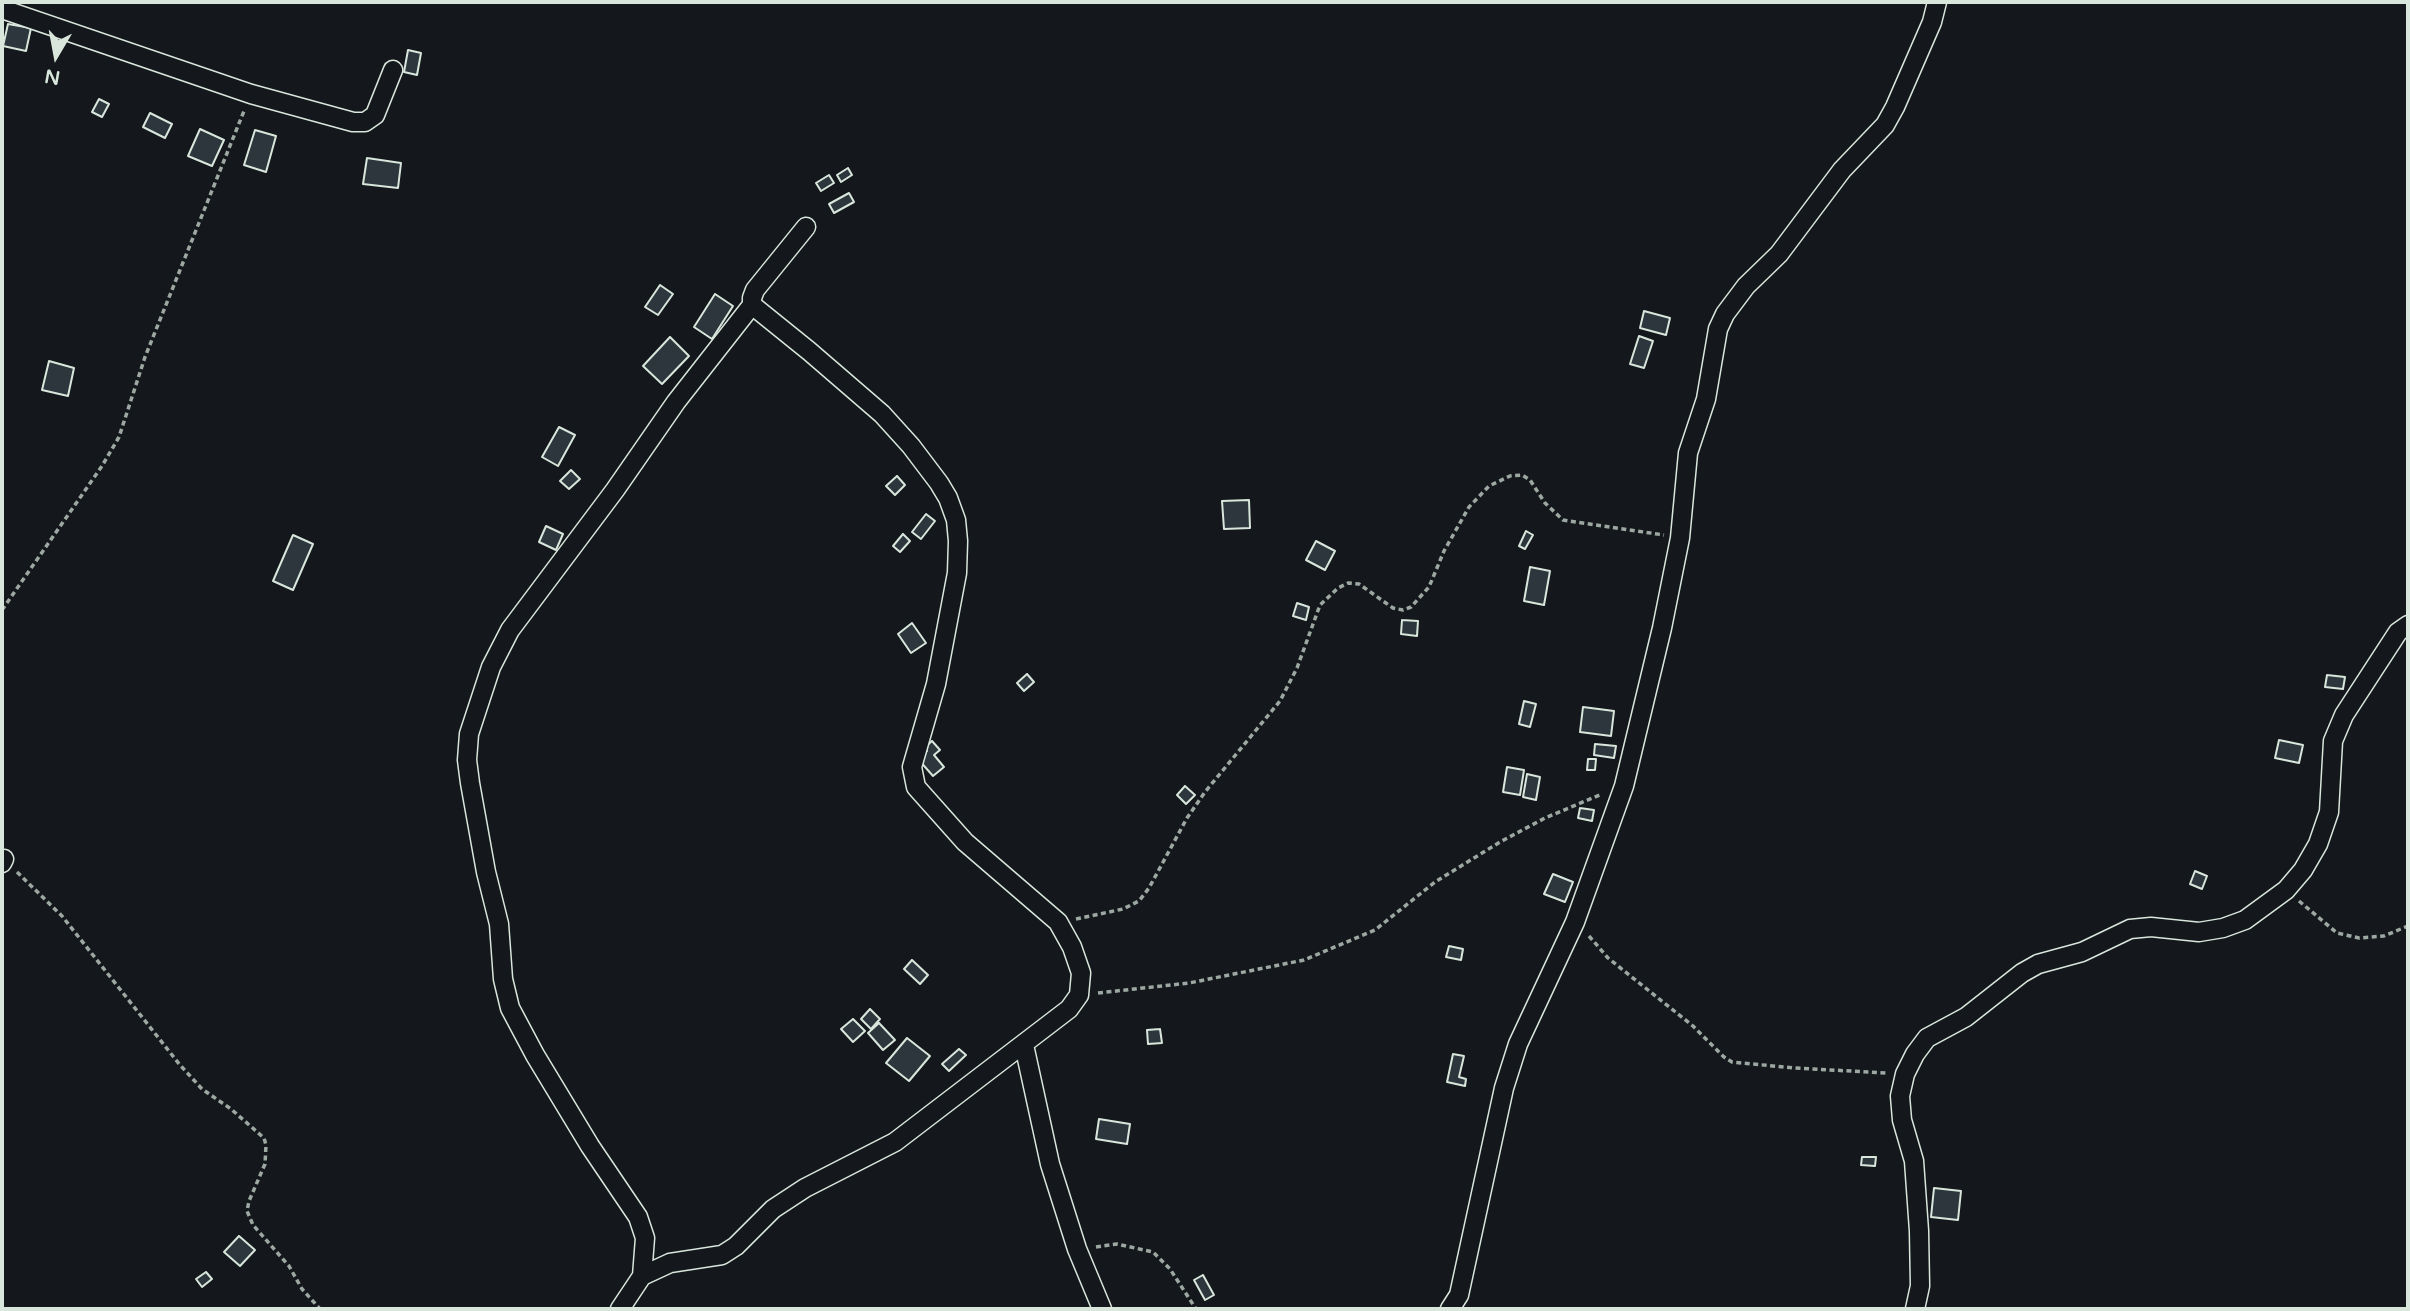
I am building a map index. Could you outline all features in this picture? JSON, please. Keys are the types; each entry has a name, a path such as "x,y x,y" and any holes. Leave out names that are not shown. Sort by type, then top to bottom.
{"street":[{"path":"1450,1309 1459,1295 1504,1088 1515,1055 1576,922 1623,786 1662,628 1680,538 1688,453 1706,399 1715,343 1725,314 1746,286 1779,254 1842,170 1885,125 1932,22 1937,2"},
{"path":"2,9 251,94 353,122 365,122 375,114 393,70"},
{"path":"621,1309 642,1276 645,1238 638,1217 590,1146 535,1055 505,994 499,924 486,872 470,783 467,760 469,734 491,667 510,630 615,490 676,402 752,305 755,290 806,227"},
{"path":"642,1276 670,1262 722,1255 773,1209 805,1188 895,1142 1024,1045 1069,1009 1079,995 1081,973 1072,947 1058,922 965,842 916,787 912,767 936,684 957,573 956,520 948,498 911,446 882,414 752,305"},
{"path":"1915,1309 1921,1262 1914,1161 1902,1120 1900,1096 1905,1074 1915,1054 1927,1038 1966,1017 2022,973 2038,964 2082,952 2130,929 2151,927 2199,932 2223,928 2245,920 2286,890 2304,870 2318,844 2329,812 2333,741 2344,715 2398,632 2408,625"},
{"path":"1024,1045 1050,1164 1077,1249 1102,1309"}],"path":[{"path":"2,610 102,467 119,437 145,357 251,94"},
{"path":"1058,922 1099,915 1139,901 1205,792 1280,701 1297,668 1320,605 1338,588 1349,583 1359,584 1393,608 1404,610 1411,607 1429,587 1444,551 1469,507 1489,486 1510,476 1522,475 1530,480 1545,503 1563,520 1680,538"},
{"path":"1079,995 1189,983 1304,960 1375,930 1436,882 1500,842 1545,818 1623,786"},
{"path":"3,861 62,916 202,1089 264,1138 265,1164 247,1211 253,1225 289,1266 302,1289 320,1309"},
{"path":"2286,890 2337,933 2359,938 2384,936 2408,926"},
{"path":"1576,922 1608,958 1693,1026 1732,1062 1905,1074"},
{"path":"1077,1249 1118,1244 1153,1252 1170,1269 1196,1309"}],"building":[{"path":"8,24 31,28 26,51 3,46"},
{"path":"408,50 421,53 417,75 404,72"},
{"path":"99,99 109,104 102,117 92,112"},
{"path":"150,113 172,124 165,138 143,127"},
{"path":"200,129 224,140 212,166 188,156"},
{"path":"255,130 276,136 266,172 244,165"},
{"path":"367,158 401,163 398,188 363,184"},
{"path":"848,168 852,175 841,182 837,175"},
{"path":"829,175 834,183 821,191 816,183"},
{"path":"849,193 854,202 834,213 829,204"},
{"path":"660,285 673,294 658,315 645,307"},
{"path":"715,294 733,306 712,339 694,327"},
{"path":"1644,311 1670,318 1666,335 1640,328"},
{"path":"1639,336 1653,341 1644,368 1630,364"},
{"path":"670,337 689,356 662,384 643,366"},
{"path":"49,361 74,368 68,396 42,390"},
{"path":"559,427 575,435 558,466 542,457"},
{"path":"571,470 580,479 569,489 560,481"},
{"path":"897,476 905,485 895,495 886,486"},
{"path":"1249,500 1250,528 1224,529 1222,501"},
{"path":"926,514 935,521 921,539 912,532"},
{"path":"546,526 563,534 556,550 539,542"},
{"path":"1526,531 1533,535 1525,549 1519,546"},
{"path":"903,534 910,541 900,552 893,546"},
{"path":"293,535 313,544 293,590 273,581"},
{"path":"1316,541 1335,551 1325,570 1306,560"},
{"path":"1530,567 1550,571 1544,605 1524,601"},
{"path":"1297,603 1309,607 1306,620 1293,616"},
{"path":"1402,620 1418,621 1417,636 1401,634"},
{"path":"912,623 926,643 911,653 898,634"},
{"path":"1027,674 1034,682 1024,691 1017,683"},
{"path":"2327,675 2345,677 2343,689 2325,687"},
{"path":"1524,701 1536,704 1530,727 1519,724"},
{"path":"1583,707 1614,711 1611,736 1580,732"},
{"path":"2279,740 2303,745 2299,763 2275,758"},
{"path":"932,741 940,750 934,755 944,767 933,776 918,759 927,751 924,748"},
{"path":"1595,744 1616,746 1614,758 1594,755"},
{"path":"1588,759 1596,759 1595,770 1587,770"},
{"path":"1507,767 1524,770 1520,795 1503,792"},
{"path":"1527,774 1540,777 1536,800 1523,797"},
{"path":"1185,786 1195,795 1186,804 1177,795"},
{"path":"1580,808 1594,810 1592,821 1578,818"},
{"path":"2195,871 2207,876 2202,889 2190,884"},
{"path":"1553,874 1573,882 1565,902 1544,894"},
{"path":"1449,946 1463,949 1461,960 1446,957"},
{"path":"912,960 928,975 920,984 904,969"},
{"path":"870,1009 880,1019 871,1029 861,1019"},
{"path":"853,1019 865,1031 853,1042 841,1029"},
{"path":"879,1023 895,1040 883,1050 868,1033"},
{"path":"1160,1029 1162,1043 1148,1044 1147,1030"},
{"path":"907,1038 930,1056 909,1081 886,1063"},
{"path":"959,1049 966,1055 949,1071 942,1064"},
{"path":"1453,1054 1464,1056 1459,1077 1466,1079 1465,1086 1447,1082"},
{"path":"1099,1119 1130,1124 1127,1144 1096,1139"},
{"path":"1862,1157 1876,1157 1875,1166 1861,1165"},
{"path":"1934,1188 1961,1191 1958,1220 1931,1217"},
{"path":"239,1236 255,1250 240,1266 224,1252"},
{"path":"206,1272 212,1279 202,1287 196,1279"},
{"path":"1203,1275 1214,1295 1205,1300 1194,1280"}]}
